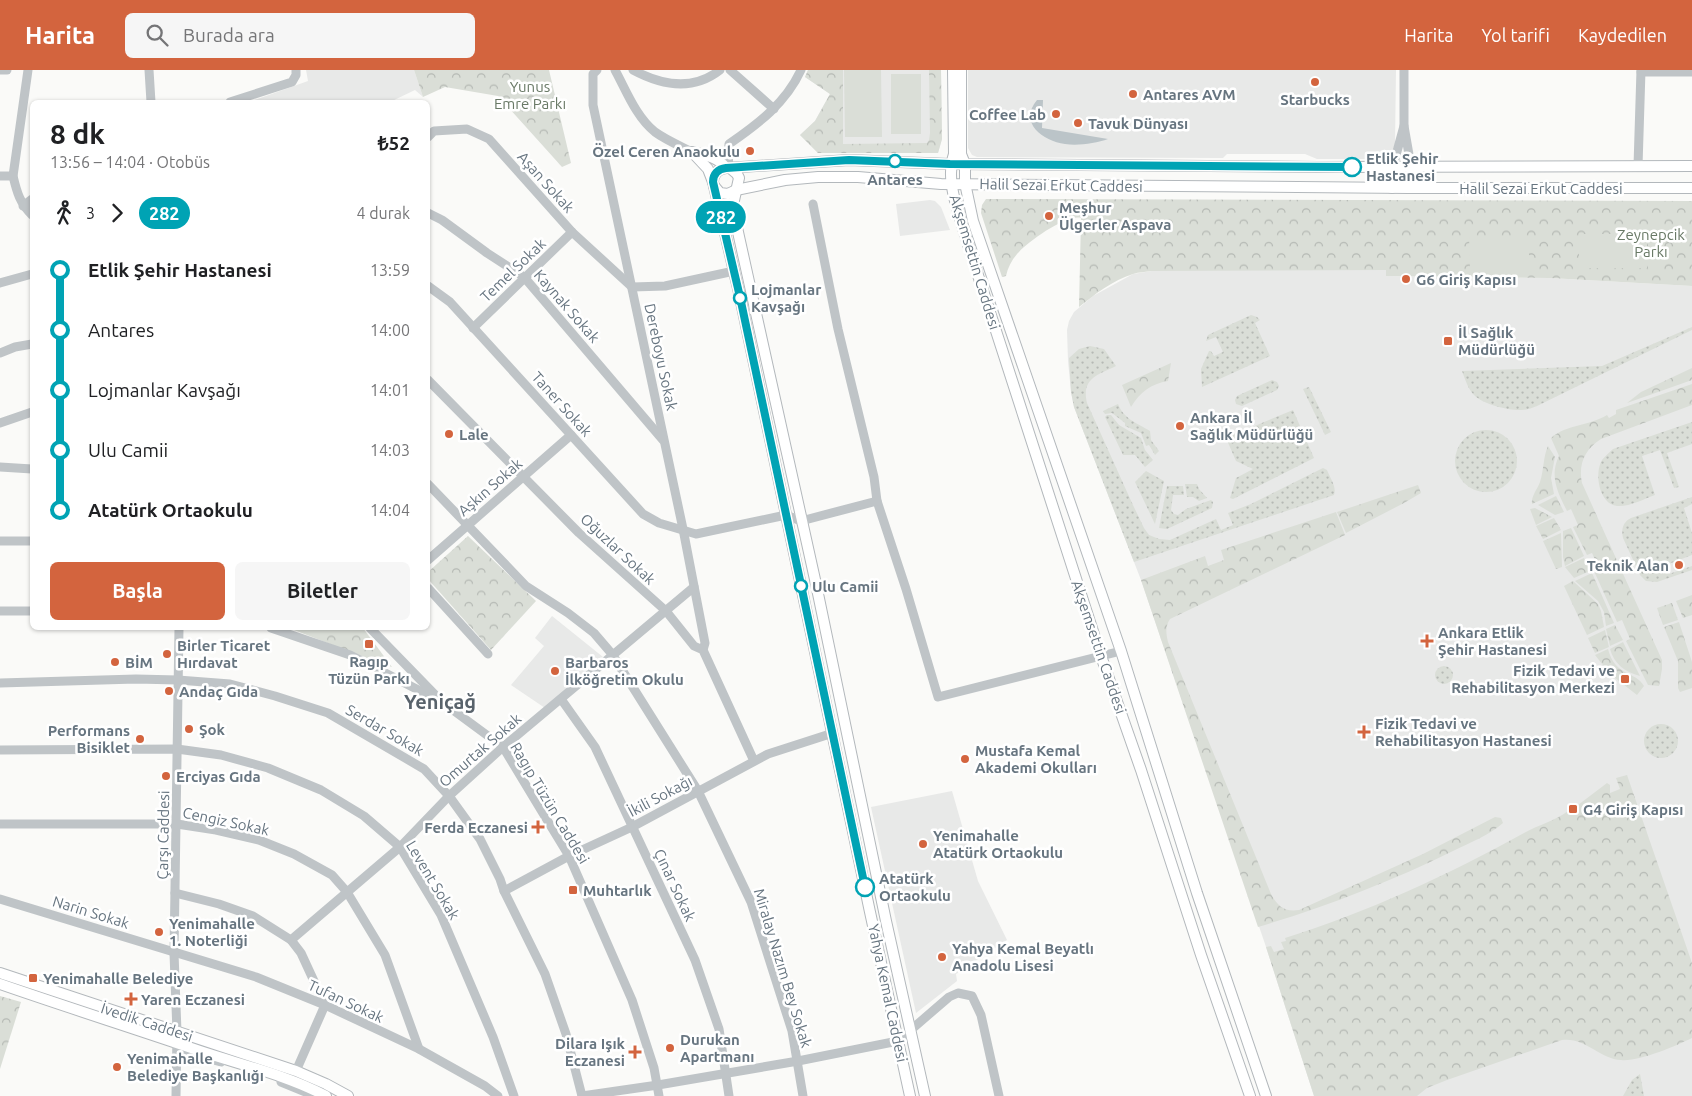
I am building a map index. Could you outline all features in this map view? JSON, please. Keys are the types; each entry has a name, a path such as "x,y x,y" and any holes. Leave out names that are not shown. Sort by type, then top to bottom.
{"main road":[{"path":"953,70 954,154 950,164 950,184 818,177 785,180 724,194 720,193 713,184 713,178 718,170 728,168 849,160 950,164 965,164 961,154 961,70"},
{"path":"692,152 720,161 737,174 739,178 736,190"},
{"name":"Yahya Kemal Caddesi","path":"692,152 708,169 734,271 910,1096"},
{"name":"Halil Sezai Erkut Caddesi","path":"1692,166 1319,167 965,164 965,183 1392,188 1692,188"},
{"path":"1392,188 1387,176 1393,166"},
{"path":"1408,188 1415,177 1411,166"},
{"name":"Akşemsettin Caddesi","path":"1250,1096 1101,656 950,184 965,183 971,214 985,258 1121,651 1197,892 1266,1096"},
{"name":"Yahya Kemal Caddesi","path":"736,190 733,205 734,214 925,1096"},
{"name":"İvedik Caddesi","path":"0,973 177,1037 311,1088 326,1096"},
{"name":"İvedik Caddesi","path":"0,984 104,1020 177,1037 296,1071 348,1096"}],"street":[{"path":"0,70 7,70"},
{"path":"28,70 13,176 16,191 23,206 30,213"},
{"path":"149,70 151,100"},
{"path":"236,100 292,82 296,75 296,70"},
{"name":"Dereboyu Sokak","path":"597,70 594,74 593,105 683,529 705,643 703,650"},
{"path":"615,70 639,114 654,131 674,144 692,152"},
{"path":"633,70 650,79 669,84 685,85 701,81 720,70"},
{"path":"730,70 774,109"},
{"path":"728,168 729,144 774,109 795,84 801,70"},
{"path":"1404,70 1404,126 1411,166"},
{"path":"1638,166 1641,71 1692,72"},
{"path":"1393,166 1404,126"},
{"name":"Aşan Sokak","path":"430,135 434,132 467,129 489,140 572,232 632,287"},
{"path":"0,176 13,176"},
{"path":"23,206 30,201"},
{"path":"813,204 838,329 874,477 877,501 906,589 938,697 1121,651"},
{"name":"Kaynak Sokak","path":"430,214 442,220 524,277 664,442"},
{"name":"Temel Sokak","path":"473,328 572,232"},
{"path":"632,287 665,286 734,271"},
{"path":"0,283 30,275"},
{"name":"Taner Sokak","path":"430,287 450,302 644,514 659,523 696,534 786,514"},
{"path":"0,353 15,347 30,344"},
{"name":"Oğuzlar Sokak","path":"430,382 579,533 666,611 694,646 703,650 754,761"},
{"path":"0,423 30,413"},
{"name":"Aşkın Sokak","path":"430,558 571,435"},
{"path":"0,467 30,469"},
{"name":"Miralay Nazım Bey Sokak","path":"430,486 526,586 568,613 594,633 612,654 698,792 751,902 792,1031 803,1096"},
{"path":"786,514 801,520 877,501"},
{"path":"0,541 30,541"},
{"name":"Omurtak Sokak","path":"291,940 400,847 448,796 502,747 694,587"},
{"path":"430,590 488,654"},
{"path":"0,611 30,611"},
{"name":"Çarşı Caddesi","path":"176,1096 177,1037 174,953 178,630"},
{"path":"277,630 350,655 442,702"},
{"name":"Ragıp Tüzün Caddesi","path":"372,630 442,702 502,747 569,856 632,1000 658,1085 659,1096"},
{"name":"Serdar Sokak","path":"0,683 115,679 178,680 230,684 276,696 328,713 424,769 448,796 480,839 500,879 504,891 545,974 566,1034 582,1096"},
{"name":"Çınar Sokak","path":"561,699 595,747 695,960 719,1029 729,1096"},
{"name":"İkili Sokağı","path":"504,891 569,856 632,827 768,754 833,733"},
{"name":"Levent Sokak","path":"0,750 177,749 220,755 268,768 320,790 364,816 400,847 441,915 493,1037 514,1096"},
{"name":"Cengiz Sokak","path":"0,824 177,824 216,830 259,840 294,854 332,875 347,892 365,919 385,955 419,1049"},
{"path":"175,893 219,904 253,916 291,940 301,954 325,1006 296,1071"},
{"name":"Narin Sokak","path":"0,899 174,953"},
{"name":"Tufan Sokak","path":"174,953 256,977 325,1006 419,1049 485,1086 498,1096"},
{"path":"582,1096 798,1061 898,1041 949,997 958,993 972,996 981,1015 999,1096"},
{"path":"186,1060 187,1053 245,1069 315,1096"}],"shaded area":[{"path":"306,70 414,70 423,97 415,90 394,100 255,100 308,81"},
{"path":"808,70 941,70 942,139 938,153 818,153 800,135 815,121 830,94 805,77"},
{"path":"968,70 1396,70 1395,144 1391,155 1381,159 1317,159 1305,154 1227,154 1223,158 977,157 972,155 968,148"},
{"path":"1037,100 1043,100 1042,128 1108,139 1076,145 1057,142 1041,135 1032,123 1030,116"},
{"path":"935,201 941,207 950,230 900,236 896,204"},
{"name":"Ankara Etlik Şehir Hastanesi","path":"1386,270 1386,276 1550,278 1692,286 1692,1096 1314,1096 1265,944 1141,580 1074,407 1071,392 1067,330 1074,312 1093,296 1133,274 1152,271"},
{"name":"Barbaros İlköğretim Okulu","path":"552,616 603,657 545,708 511,685 544,646 535,638"},
{"path":"952,791 978,881 1007,940 956,974 957,981 916,1013 871,807"}],"green space":[{"name":"Yunus Emre Parkı","path":"414,70 549,70 571,163 562,167 498,96 445,87 423,97"},
{"path":"808,70 843,70 843,144 927,143 930,133 929,70 941,70 942,139 938,153 818,153 800,135 815,121 830,94 805,77"},
{"path":"844,70 881,70 882,137 845,137"},
{"path":"891,74 921,74 921,134 891,134"},
{"name":"Zeynepcik Parkı","path":"986,199 1692,201 1692,286 1550,278 1386,276 1386,270 1152,271 1135,273 1118,280 1079,307 1081,218 1067,220 1058,224 1031,241 1011,263 1006,276 1002,277 981,213 982,205"},
{"path":"1579,234 1647,234 1647,268 1579,268"},
{"path":"1469,236 1529,236 1529,270 1470,270"},
{"path":"1251,315 1260,320 1255,323 1270,356 1202,387 1201,369 1209,351 1214,356 1223,352 1216,337 1206,341 1208,335"},
{"path":"1692,327 1692,330 1526,410 1504,408 1478,398 1470,390 1462,371 1602,366"},
{"path":"1090,346 1104,349 1116,366 1092,378 1086,388 1087,403 1132,503 1149,535 1159,539 1170,540 1216,519 1221,530 1233,525 1228,513 1251,504 1323,468 1327,470 1333,482 1334,495 1134,562 1074,407 1069,358 1079,349"},
{"path":"1171,363 1168,381 1146,389 1131,407 1122,385"},
{"path":"1692,368 1692,380 1627,403 1641,392"},
{"path":"1272,380 1277,382 1279,386 1277,390 1242,406 1236,404 1237,396"},
{"path":"1692,384 1692,405 1601,439 1587,452 1582,463 1582,483 1662,660 1659,686 1648,685 1626,641 1630,639 1622,620 1617,622 1594,571 1599,568 1592,553 1587,555 1573,527 1578,525 1571,509 1567,511 1558,491 1555,470 1559,456 1551,438 1571,427 1600,419 1607,415 1609,418 1616,414 1616,410"},
{"path":"1309,387 1331,432 1325,435 1303,389"},
{"path":"1118,404 1127,417 1150,431 1151,440 1159,451 1155,455 1149,445 1146,446 1141,433 1125,426 1125,423 1112,413 1105,414 1103,411"},
{"path":"1293,410 1314,458 1233,499 1230,498 1236,478 1253,469 1236,461 1226,438"},
{"path":"1111,415 1119,425 1141,438 1145,450 1153,460 1145,467 1135,455 1123,455 1105,417"},
{"path":"1692,422 1692,444 1667,453 1679,487 1674,488 1660,450 1642,456 1655,495 1622,506 1611,504 1606,500 1598,480 1598,472 1602,460 1613,449"},
{"path":"1480,430 1492,430 1508,439 1515,449 1517,461 1515,473 1508,483 1492,492 1480,492 1469,487 1460,478 1455,467 1455,455 1460,444 1469,435"},
{"path":"1548,446 1555,457 1551,478 1554,494 1532,504 1533,496 1539,485"},
{"path":"1146,471 1164,481 1155,524 1135,482"},
{"path":"1185,484 1197,484 1207,498 1199,501 1193,497 1187,497"},
{"path":"1418,485 1421,493 1346,533 1337,512"},
{"path":"1167,486 1183,486 1184,495 1173,495 1171,510 1174,514 1178,515 1186,509 1211,500 1213,502 1212,508 1167,529 1159,528"},
{"path":"1556,496 1564,512 1555,515 1538,505"},
{"path":"1692,497 1692,504 1684,508 1692,533 1692,555 1666,565 1669,574 1692,566 1692,570 1657,582 1646,581 1640,575 1623,538 1624,524 1631,518"},
{"path":"1535,508 1552,517 1536,525 1530,509"},
{"path":"1336,512 1345,535 1170,619 1167,627 1168,642 1271,894 1282,908 1299,910 1423,854 1495,817 1501,818 1503,823 1479,839 1381,883 1308,911 1258,927 1141,580 1205,556 1208,566 1224,560 1221,550"},
{"path":"1554,518 1561,530 1543,539 1536,526"},
{"path":"1571,528 1584,556 1565,566 1563,531"},
{"path":"1561,533 1562,567 1556,569 1543,541"},
{"path":"468,536 536,601 491,650 430,581 430,570"},
{"path":"1584,558 1590,571 1574,578 1565,567"},
{"path":"1592,573 1614,623 1606,626 1604,612 1598,601 1575,581"},
{"path":"1573,581 1598,604 1601,611 1604,627 1587,635 1564,586"},
{"path":"1692,595 1692,615 1683,618 1676,601"},
{"path":"1672,603 1678,620 1663,625 1657,608"},
{"path":"1679,622 1692,662 1692,688 1680,692 1678,688 1678,661 1664,627"},
{"path":"1615,625 1623,640 1610,646 1606,629"},
{"path":"294,630 364,630 392,667"},
{"path":"1605,630 1609,647 1595,653 1588,638"},
{"path":"1623,642 1640,676 1621,667 1614,659 1610,649"},
{"path":"1608,649 1615,664 1640,681 1644,686 1637,695 1610,674 1595,655"},
{"path":"1444,666 1450,669 1453,675 1450,681 1444,684 1438,681 1435,675 1438,669"},
{"path":"1661,724 1673,729 1678,741 1673,753 1661,758 1649,753 1644,741 1649,729"},
{"path":"1627,775 1692,963 1692,1038 1657,1053 1628,1060 1613,1059 1578,1042 1562,1040 1447,1080 1427,1088 1417,1096 1314,1096 1266,947 1271,946 1274,952 1284,949 1281,942 1286,941 1285,938 1347,917 1437,878 1529,830 1558,818 1568,811 1571,813 1578,809 1578,805 1607,783 1610,785 1610,793 1620,789 1616,778"},
{"path":"0,996 21,1002 0,1069"},
{"path":"1640,1074 1644,1096 1623,1096 1632,1080"}],"bus line":[{"name":"282","path":"865,887 740,297 713,182 715,174 722,168 849,160 950,164 1352,167"}],"place":[{"name":"Starbucks","path":"1315,82"},
{"name":"Antares AVM","path":"1133,94"},
{"name":"Coffee Lab","path":"1056,114"},
{"name":"Tavuk Dünyası","path":"1078,123"},
{"name":"Özel Ceren Anaokulu","path":"750,151"},
{"name":"Antares","path":"895,161"},
{"name":"Etlik Şehir Hastanesi","path":"1352,167"},
{"name":"Meşhur Ülgerler Aspava","path":"1049,216"},
{"name":"G6 Giriş Kapısı","path":"1406,279"},
{"name":"Lojmanlar Kavşağı","path":"740,298"},
{"name":"İl Sağlık Müdürlüğü","path":"1448,341"},
{"name":"Ankara İl Sağlık Müdürlüğü","path":"1180,426"},
{"name":"Lale","path":"449,434"},
{"name":"Teknik Alan","path":"1679,565"},
{"name":"Ulu Camii","path":"801,586"},
{"name":"Ankara Etlik Şehir Hastanesi","path":"1427,641"},
{"name":"Ragıp Tüzün Parkı","path":"369,644"},
{"name":"Birler Ticaret Hırdavat","path":"167,654"},
{"name":"BİM","path":"115,662"},
{"name":"Barbaros İlköğretim Okulu","path":"555,671"},
{"name":"Fizik Tedavi ve Rehabilitasyon Merkezi","path":"1625,679"},
{"name":"Andaç Gıda","path":"169,691"},
{"name":"Şok","path":"189,729"},
{"name":"Fizik Tedavi ve Rehabilitasyon Hastanesi","path":"1364,732"},
{"name":"Performans Bisiklet","path":"140,739"},
{"name":"Mustafa Kemal Akademi Okulları","path":"965,759"},
{"name":"Erciyas Gıda","path":"166,776"},
{"name":"G4 Giriş Kapısı","path":"1573,809"},
{"name":"Ferda Eczanesi","path":"538,827"},
{"name":"Yenimahalle Atatürk Ortaokulu","path":"923,844"},
{"name":"Atatürk Ortaokulu","path":"865,887"},
{"name":"Muhtarlık","path":"573,890"},
{"name":"Yenimahalle 1. Noterliği","path":"159,932"},
{"name":"Yahya Kemal Beyatlı Anadolu Lisesi","path":"942,957"},
{"name":"Yenimahalle Belediye","path":"33,978"},
{"name":"Yaren Eczanesi","path":"131,999"},
{"name":"Durukan Apartmanı","path":"670,1048"},
{"name":"Dilara Işık Eczanesi","path":"635,1052"},
{"name":"Yenimahalle Belediye Başkanlığı","path":"117,1067"}],"district":[{"name":"Yeniçağ","path":"440,701"}]}
